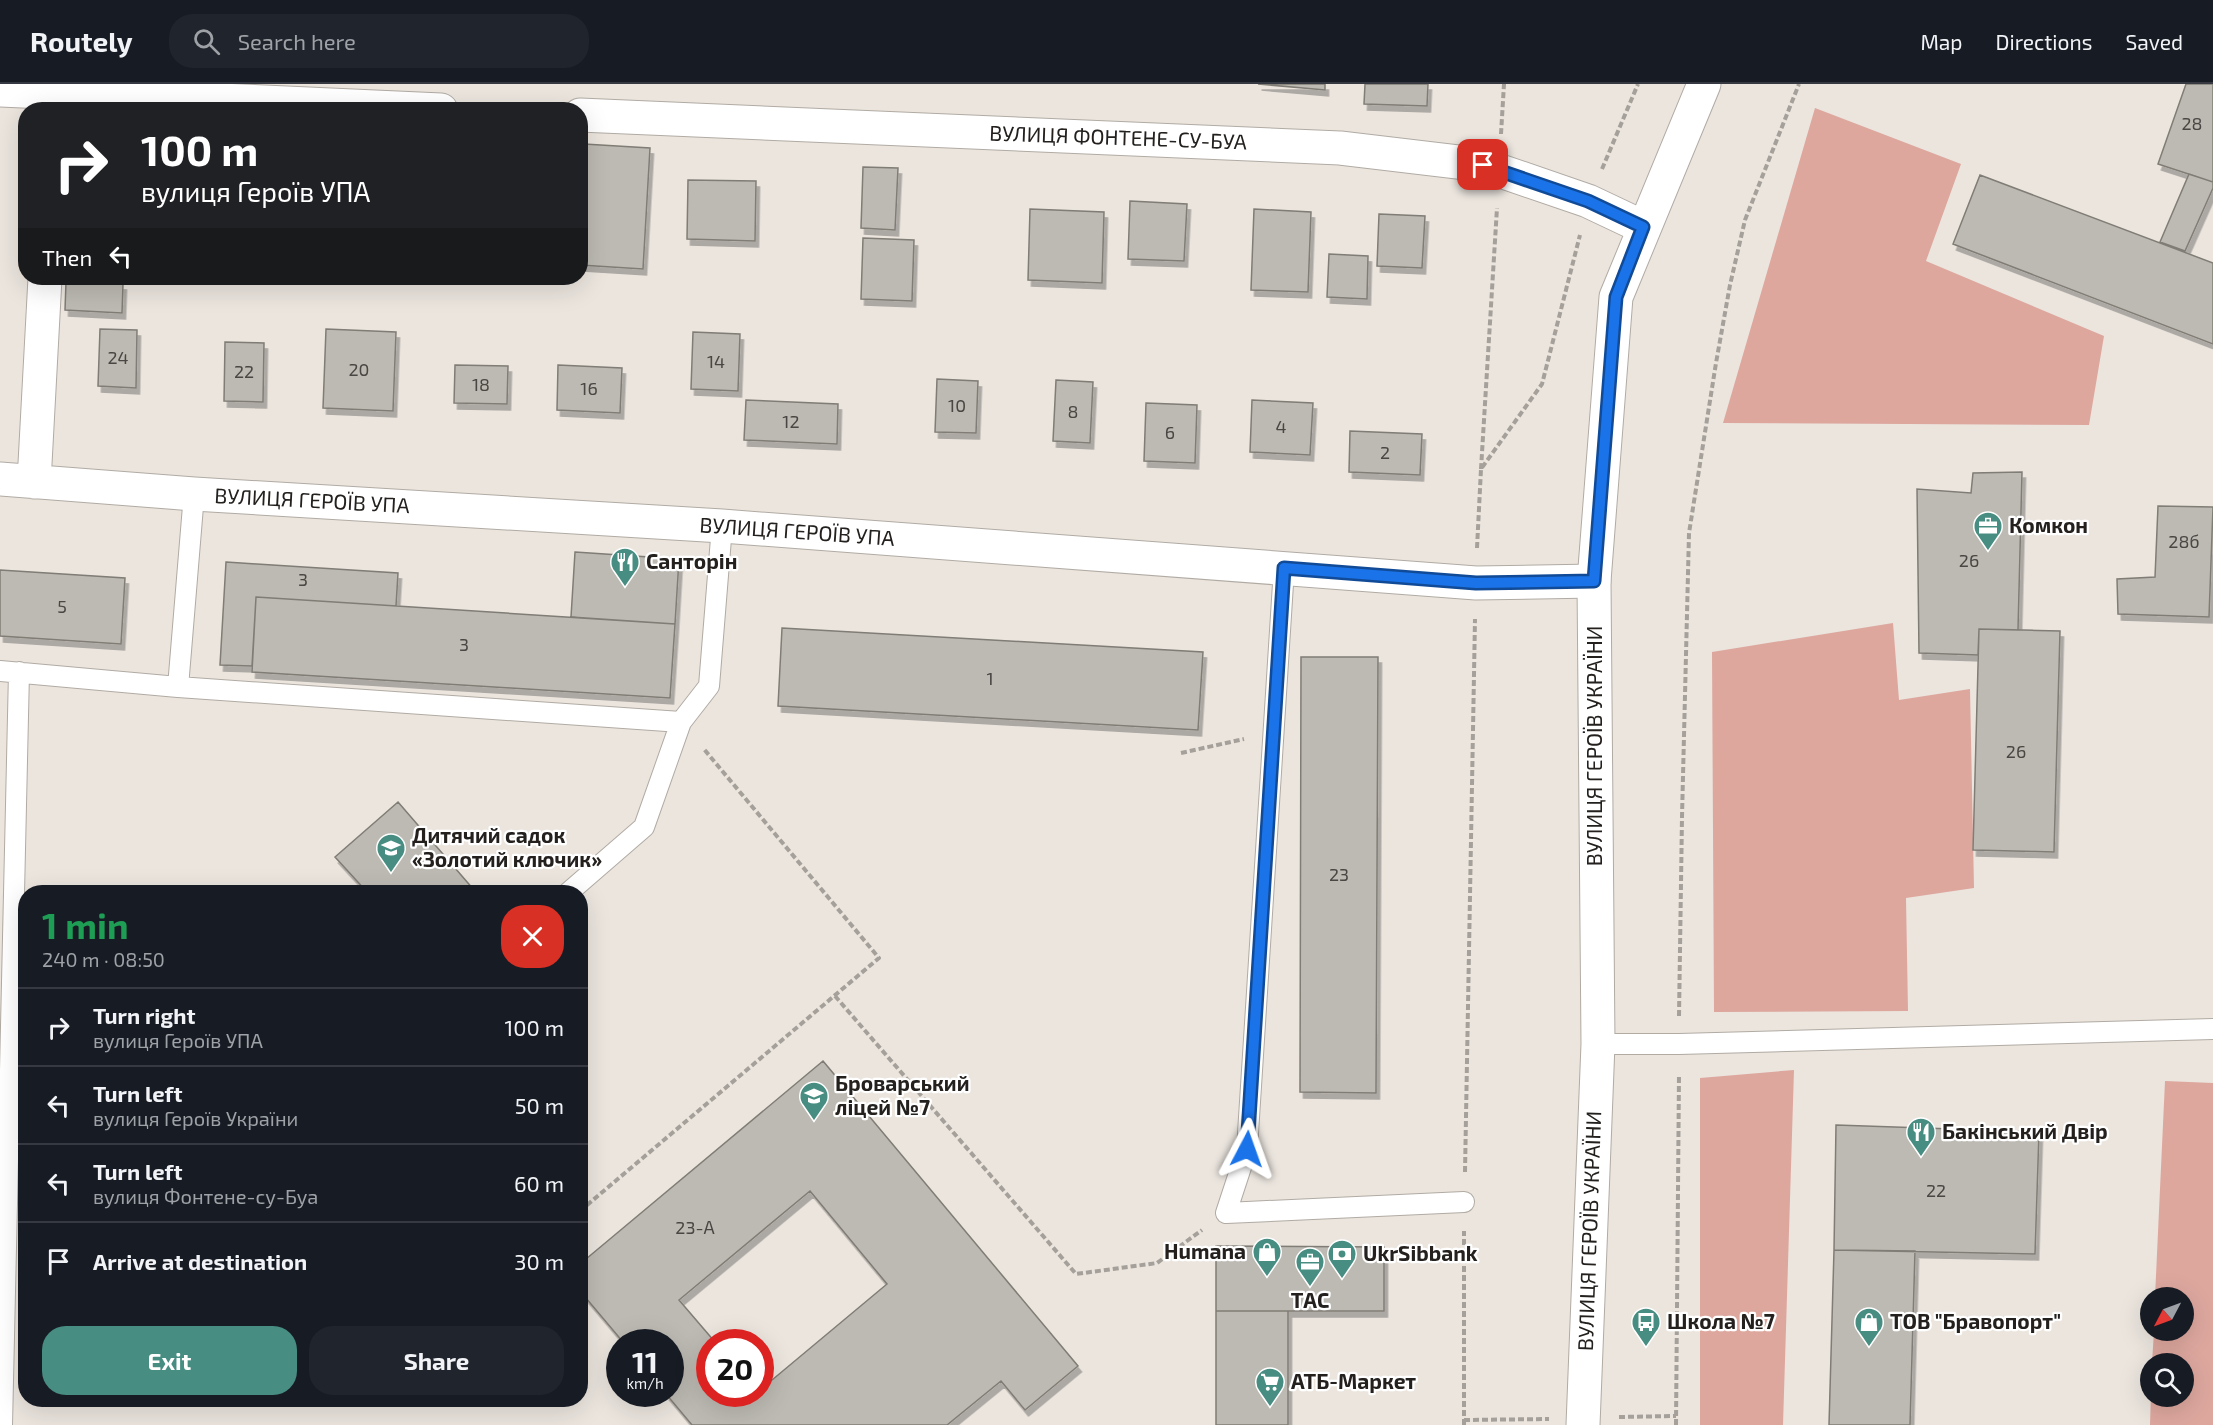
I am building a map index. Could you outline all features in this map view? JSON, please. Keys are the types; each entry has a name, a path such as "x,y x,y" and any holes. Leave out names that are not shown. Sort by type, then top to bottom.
{"street":[{"name":"ВУЛИЦЯ ГЕРОЇВ УКРАЇНИ","path":"1583,1425 1598,1044 1594,581 1616,297 1704,84"},
{"path":"0,90 54,96 220,102"},
{"name":"ВУЛИЦЯ ФОНТЕНЕ-СУ-БУА","path":"588,115 1340,148 1483,165 1588,201 1643,227"},
{"path":"34,482 45,285"},
{"name":"ВУЛИЦЯ ГЕРОЇВ УПА","path":"0,480 722,526 1476,583 1594,581"}],"lane":[{"path":"178,687 194,494"},
{"path":"577,885 644,827 681,722 709,686 722,526"},
{"path":"1284,568 1247,1149 1226,1213 1464,1202"},
{"path":"2,1425 9,672 178,687 681,722"},
{"path":"1598,1044 1679,1044 2213,1029"}],"path":[{"path":"1464,1425 1464,1202 1476,583 1504,84"},
{"path":"1481,469 1542,384 1588,201 1638,84"},
{"path":"1676,1425 1682,818 1689,532 1714,374 1730,285 1745,220 1799,84"},
{"path":"588,1204 879,958 681,722"},
{"path":"1182,753 1274,732"},
{"path":"835,996 1076,1274 1157,1263 1226,1213"}],"shaded area":[{"path":"1815,108 1961,164 1926,261 2104,336 2089,425 1723,423"},
{"path":"1893,623 1899,700 1970,689 1974,888 1906,898 1908,1011 1714,1012 1712,652"},
{"path":"1794,1070 1783,1425 1700,1425 1700,1078"},
{"path":"2165,1081 2213,1083 2213,1425 2150,1425 2151,1407 2194,1407 2194,1353 2153,1353 2153,1341 2194,1341 2194,1287 2155,1287"}],"building":[{"path":"1258,84 1325,84 1325,90"},
{"path":"1365,84 1428,84 1427,106 1364,104"},
{"path":"2186,84 2213,84 2213,182 2158,164"},
{"path":"588,144 650,148 643,269 588,266"},
{"path":"863,167 898,168 895,230 861,228"},
{"path":"2189,174 2213,182 2213,188 2185,251 2160,242"},
{"path":"1980,175 2213,263 2213,344 1953,244"},
{"path":"688,180 756,181 755,241 687,239"},
{"path":"1130,201 1187,204 1184,261 1128,259"},
{"path":"1030,209 1104,212 1102,283 1028,280"},
{"path":"1254,209 1311,212 1308,292 1251,290"},
{"path":"1379,214 1425,216 1422,268 1377,266"},
{"path":"863,238 914,240 912,301 861,299"},
{"path":"1329,254 1368,256 1367,299 1327,297"},
{"path":"66,285 123,285 122,313 65,310"},
{"path":"100,329 137,330 136,388 98,386"},
{"path":"326,329 396,332 393,411 323,408"},
{"path":"693,332 740,334 738,391 691,389"},
{"path":"225,342 264,343 263,402 224,401"},
{"path":"455,365 508,366 507,404 454,403"},
{"path":"558,365 622,368 620,413 557,410"},
{"path":"937,379 978,381 976,433 935,432"},
{"path":"1056,380 1093,382 1090,443 1053,441"},
{"path":"746,400 838,404 837,444 744,440"},
{"path":"1252,400 1313,403 1310,455 1250,452"},
{"path":"1146,403 1197,405 1195,463 1144,461"},
{"path":"1350,431 1422,434 1420,475 1349,472"},
{"path":"2022,472 2018,630 1979,629 1978,655 1919,653 1917,489 1971,493 1973,473"},
{"path":"2158,506 2213,507 2209,617 2118,614 2117,579 2155,577"},
{"name":"Санторін","path":"575,552 679,559 675,624 571,617"},
{"path":"226,562 398,573 396,606 256,597 252,666 220,665"},
{"path":"0,570 125,578 121,644 0,636"},
{"path":"256,597 675,624 670,698 252,672"},
{"path":"782,628 1203,652 1198,730 778,706"},
{"path":"1979,629 2060,631 2054,852 1973,850"},
{"path":"1301,657 1378,657 1376,1093 1300,1092"},
{"path":"398,802 470,885 361,885 335,857"},
{"path":"823,1061 1078,1366 1025,1410 1001,1381 947,1425 692,1425 677,1407 684,1407 684,1329 612,1329 588,1300 588,1257","holes":["810,1191 887,1284 774,1378 774,1407 696,1407 696,1329 704,1329 679,1300"]},
{"path":"1836,1125 2039,1132 2035,1254 1834,1250"},
{"path":"1216,1246 1384,1247 1384,1311 1216,1311"},
{"path":"1834,1250 1915,1251 1910,1425 1829,1425"},
{"path":"1216,1311 1288,1311 1288,1425 1216,1425"}],"place":[{"name":"Комкон","path":"1988,552"},
{"name":"Санторін","path":"625,588"},
{"name":"Дитячий садок «Золотий ключик»","path":"391,874"},
{"name":"Броварський ліцей №7","path":"814,1122"},
{"name":"Бакінський Двір","path":"1921,1158"},
{"name":"Humana","path":"1267,1278"},
{"name":"UkrSibbank","path":"1342,1280"},
{"name":"ТАС","path":"1310,1288"},
{"name":"Школа №7","path":"1646,1348"},
{"name":"ТОВ \"Бравопорт\"","path":"1869,1348"},
{"name":"АТБ-Маркет","path":"1270,1408"}],"route":[{"path":"1247,1149 1284,568 1476,583 1594,581 1616,297 1643,227 1588,201 1483,165"}]}
